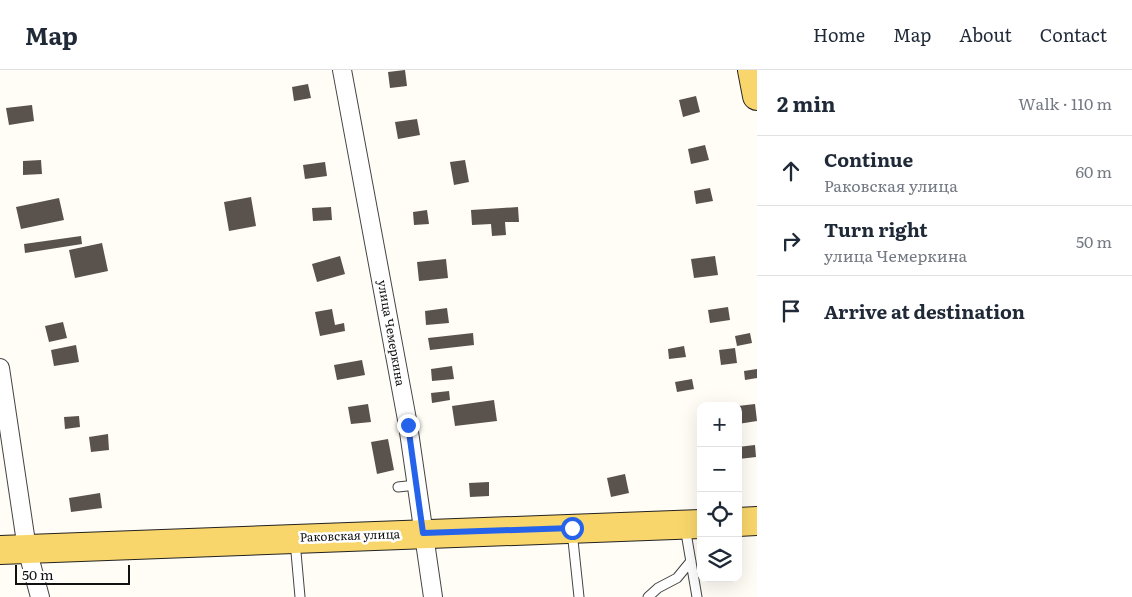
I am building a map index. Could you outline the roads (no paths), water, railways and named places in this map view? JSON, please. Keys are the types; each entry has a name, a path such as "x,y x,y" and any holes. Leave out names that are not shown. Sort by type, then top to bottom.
{"main road":[{"path":"752,70 757,96"},
{"path":"742,522 757,521"},
{"name":"Раковская улица","path":"0,550 693,524"}],"street":[{"name":"улица Чемеркина","path":"342,70 408,425 433,597"},
{"path":"0,368 27,549 40,597"}],"lane":[{"path":"398,487 416,485"},
{"path":"693,524 691,561 697,597"},
{"path":"572,528 579,597"},
{"path":"295,538 300,597"},
{"path":"648,597 658,588 677,578 691,561"}]}
